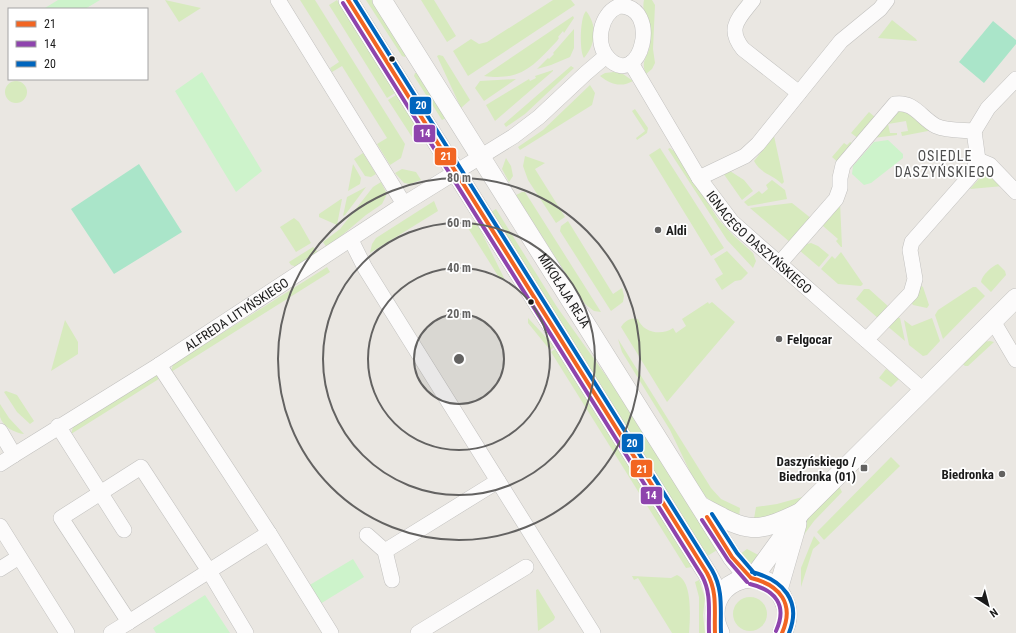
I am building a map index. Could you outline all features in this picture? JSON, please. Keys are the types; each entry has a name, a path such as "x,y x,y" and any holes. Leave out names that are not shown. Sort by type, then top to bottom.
{"street":[{"path":"278,0 404,204"},
{"path":"348,0 707,573 712,584 716,602"},
{"name":"MIKOŁAJA REJA","path":"382,0 732,557 752,578"},
{"path":"753,0 736,23 734,31 736,40 743,49 799,93"},
{"path":"699,178 745,156 758,144 841,41 880,9 887,0"},
{"path":"633,4 636,14 642,23 644,35 642,49 636,60 624,65 618,64 606,56 601,38 606,16 614,8 633,4"},
{"name":"ALFREDA LITYŃSKIEGO","path":"0,464 58,426 159,365 404,204 514,136 539,117 606,56"},
{"name":"IGNACEGO DASZYŃSKIEGO","path":"631,63 699,178 732,222 924,391"},
{"path":"866,340 911,293 915,279 910,250 912,242 971,175 978,160 974,131 988,108 1016,79"},
{"path":"779,264 836,199 840,188 843,165 895,104 903,103 912,107 936,126 952,130 974,131"},
{"path":"978,160 990,165 1016,192"},
{"path":"351,240 365,268 592,633"},
{"path":"752,578 801,512 1016,298"},
{"path":"993,321 1016,360"},
{"path":"159,365 269,533 331,633"},
{"path":"58,426 124,530"},
{"path":"0,431 14,455"},
{"path":"128,622 61,518 141,467 209,571 246,633"},
{"path":"384,551 498,481"},
{"path":"701,506 742,527 750,528 766,527 801,512"},
{"path":"778,590 801,512"},
{"path":"0,526 67,633"},
{"path":"111,633 269,533"},
{"path":"367,535 384,551 392,580"},
{"path":"0,569 18,557"},
{"path":"418,633 526,567"},
{"path":"717,631 714,610 716,602 726,587 742,579 752,578 770,583 778,590 786,605 787,614 783,632"}],"green space":[{"path":"58,0 100,0 87,8 45,8"},
{"path":"165,0 201,8 179,22"},
{"path":"300,0 315,0 405,144 401,158 390,165 377,144 387,138 342,66 332,72 330,68 339,62"},
{"path":"337,0 395,93 387,98 329,5"},
{"path":"366,0 373,0 406,55 405,57 402,56"},
{"path":"421,0 434,0 456,36 447,42"},
{"path":"553,0 571,0 575,5 468,76 453,51 471,39 479,44 487,42"},
{"path":"644,0 652,0 655,5 653,49 655,63 652,69 646,74 644,69 644,61 649,50 650,41 644,15"},
{"path":"586,11 590,17 594,29 594,35 591,47 584,58 581,49 581,34 582,20"},
{"path":"573,16 574,18 564,33 563,31 558,37 559,38 557,41 541,58 526,70 508,76 484,76"},
{"path":"892,20 916,39 917,41 878,38"},
{"path":"993,21 1016,40 1016,44 984,83 959,62"},
{"path":"574,29 574,48 570,57 537,69 554,54 553,53"},
{"path":"437,56 443,56 470,100 461,108"},
{"path":"571,66 574,68 525,114 506,127 504,124"},
{"path":"553,70 495,121 486,105 529,79 530,81 536,78 535,76"},
{"path":"202,72 262,171 236,192 175,91"},
{"path":"614,72 623,74 633,81 620,85 612,83 600,76 605,73"},
{"path":"415,73 417,73 446,118 442,120 414,76"},
{"path":"516,79 484,101 475,88 480,81"},
{"path":"16,81 24,84 27,92 24,100 16,103 8,100 5,92 8,84"},
{"path":"590,85 595,93 592,105 520,150 518,147 543,130"},
{"path":"396,95 421,134 412,137 388,100"},
{"path":"635,109 648,128 647,133 637,140 636,138 645,131 632,111"},
{"path":"902,110 933,130 902,136 901,132 908,131 906,121 888,124 890,133 897,133 897,135 873,138 895,112"},
{"path":"869,112 876,118 859,139 851,133"},
{"path":"774,136 784,182 782,184 760,169 754,161"},
{"path":"888,140 903,154 903,158 871,183 864,185 852,174 853,166 874,142"},
{"path":"850,142 855,145 839,163 832,157 844,143 847,145"},
{"path":"660,148 724,248 711,256 649,155"},
{"path":"670,148 676,153 718,219 753,253 756,261 753,268 727,240 668,149"},
{"path":"363,153 376,174 371,177 365,176 354,159"},
{"path":"525,156 545,163 535,169 565,217 556,223 528,180 523,166"},
{"path":"506,158 511,166 513,176 509,182 502,169"},
{"path":"139,164 182,232 114,274 71,209"},
{"path":"353,164 361,178 360,184 348,191"},
{"path":"402,169 416,172 421,180 410,184 404,183 395,173"},
{"path":"730,171 744,180 753,191 742,200 723,173"},
{"path":"986,171 1003,186 970,189"},
{"path":"772,180 785,190 787,199 748,206 744,202 759,191 762,194 768,189 766,185"},
{"path":"381,182 386,192 386,196 382,204 366,215 327,248 323,242 340,229 373,187"},
{"path":"366,187 345,215 343,216 347,197"},
{"path":"525,192 601,312 594,311 585,304 516,195"},
{"path":"341,199 337,225 319,217 319,214"},
{"path":"434,201 438,211 370,253 372,244 376,238"},
{"path":"840,202 842,247 836,241 838,239 823,226 825,219"},
{"path":"792,203 812,219 791,243 750,208"},
{"path":"496,209 557,307 612,384 717,550 706,557 491,212"},
{"path":"294,218 299,222 311,243 296,252 280,227"},
{"path":"476,221 505,280 500,279 468,228"},
{"path":"568,221 613,294 622,288 624,296 623,302 611,311 560,231 561,226"},
{"path":"811,243 818,246 829,255 819,267 799,250 803,245"},
{"path":"313,247 319,253 297,267 291,265 289,262"},
{"path":"727,251 748,273 741,280 735,281 722,290 715,279 723,274 714,259"},
{"path":"841,252 863,284 861,286 838,284 821,269 832,256 835,259"},
{"path":"998,264 1005,271 1006,275 991,292 981,282 988,271"},
{"path":"327,267 330,272 171,372 173,364"},
{"path":"920,285 923,287 929,305 927,308 913,305 911,302"},
{"path":"973,287 976,287 985,296 943,339 935,315 938,310"},
{"path":"864,289 869,289 889,307 879,319 856,299"},
{"path":"708,302 709,304 712,302 735,322 667,402 621,327 628,320 638,319 640,324 653,332 664,332 673,328 676,333 686,326 682,319"},
{"path":"896,317 900,318 905,341 886,325"},
{"path":"528,318 555,347 550,350 528,323"},
{"path":"932,318 940,341 927,355 923,356 909,345 904,320 912,326"},
{"path":"65,320 78,342 78,354 51,371"},
{"path":"618,339 711,488 721,499 740,508 739,517 716,506 703,494 693,478 670,430 622,352"},
{"path":"982,342 994,342 968,366 965,366 962,363"},
{"path":"555,349 692,567 686,568 551,352"},
{"path":"886,369 899,379 891,387 879,378"},
{"path":"156,374 162,377 71,434 73,427"},
{"path":"6,391 17,395 34,421 30,424 17,412 4,392"},
{"path":"0,404 9,418 24,434 13,431 4,424 0,417"},
{"path":"891,457 900,466 824,540 817,532"},
{"path":"839,486 842,492 814,521 803,536 806,521 816,508"},
{"path":"806,496 784,513 754,519 756,507 777,504"},
{"path":"814,536 820,543 813,549 801,587 801,568"},
{"path":"747,549 762,557 759,561 751,563 743,560 740,554"},
{"path":"353,559 364,577 320,604 308,586"},
{"path":"677,575 686,585 688,592 690,610 689,633 672,633 638,578 634,580 632,576 671,578"},
{"path":"699,580 705,598 703,615 705,633 699,633 699,597 695,582"},
{"path":"538,589 555,617 554,620 538,631 536,590"},
{"path":"205,595 230,633 156,633 153,628"},
{"path":"750,597 762,602 767,614 762,626 750,631 738,626 733,614 738,602"}],"transit line":[{"name":"21","path":"348,0 707,573 714,595 715,633"},
{"name":"20","path":"355,0 712,570 720,593 721,633"},
{"name":"14","path":"343,3 702,576 707,590 709,604 709,633"},
{"name":"20","path":"712,514 737,553 755,574"},
{"name":"21","path":"707,517 732,557 751,578"},
{"name":"14","path":"702,520 728,560 747,582"},
{"name":"20","path":"752,572 773,580 781,586 787,594 793,611 789,633"},
{"name":"21","path":"751,578 770,585 782,597 786,605 787,613 786,623 782,633"},
{"name":"14","path":"750,584 766,590 777,600 780,606 781,614 776,631"}],"place":[{"name":"Aldi","path":"658,230"},
{"name":"Felgocar","path":"779,339"},
{"name":"Daszyńskiego / Biedronka (01)","path":"864,468"},
{"name":"Biedronka","path":"1002,474"}],"district":[{"name":"OSIEDLE DASZYŃSKIEGO","path":"945,164"}]}
